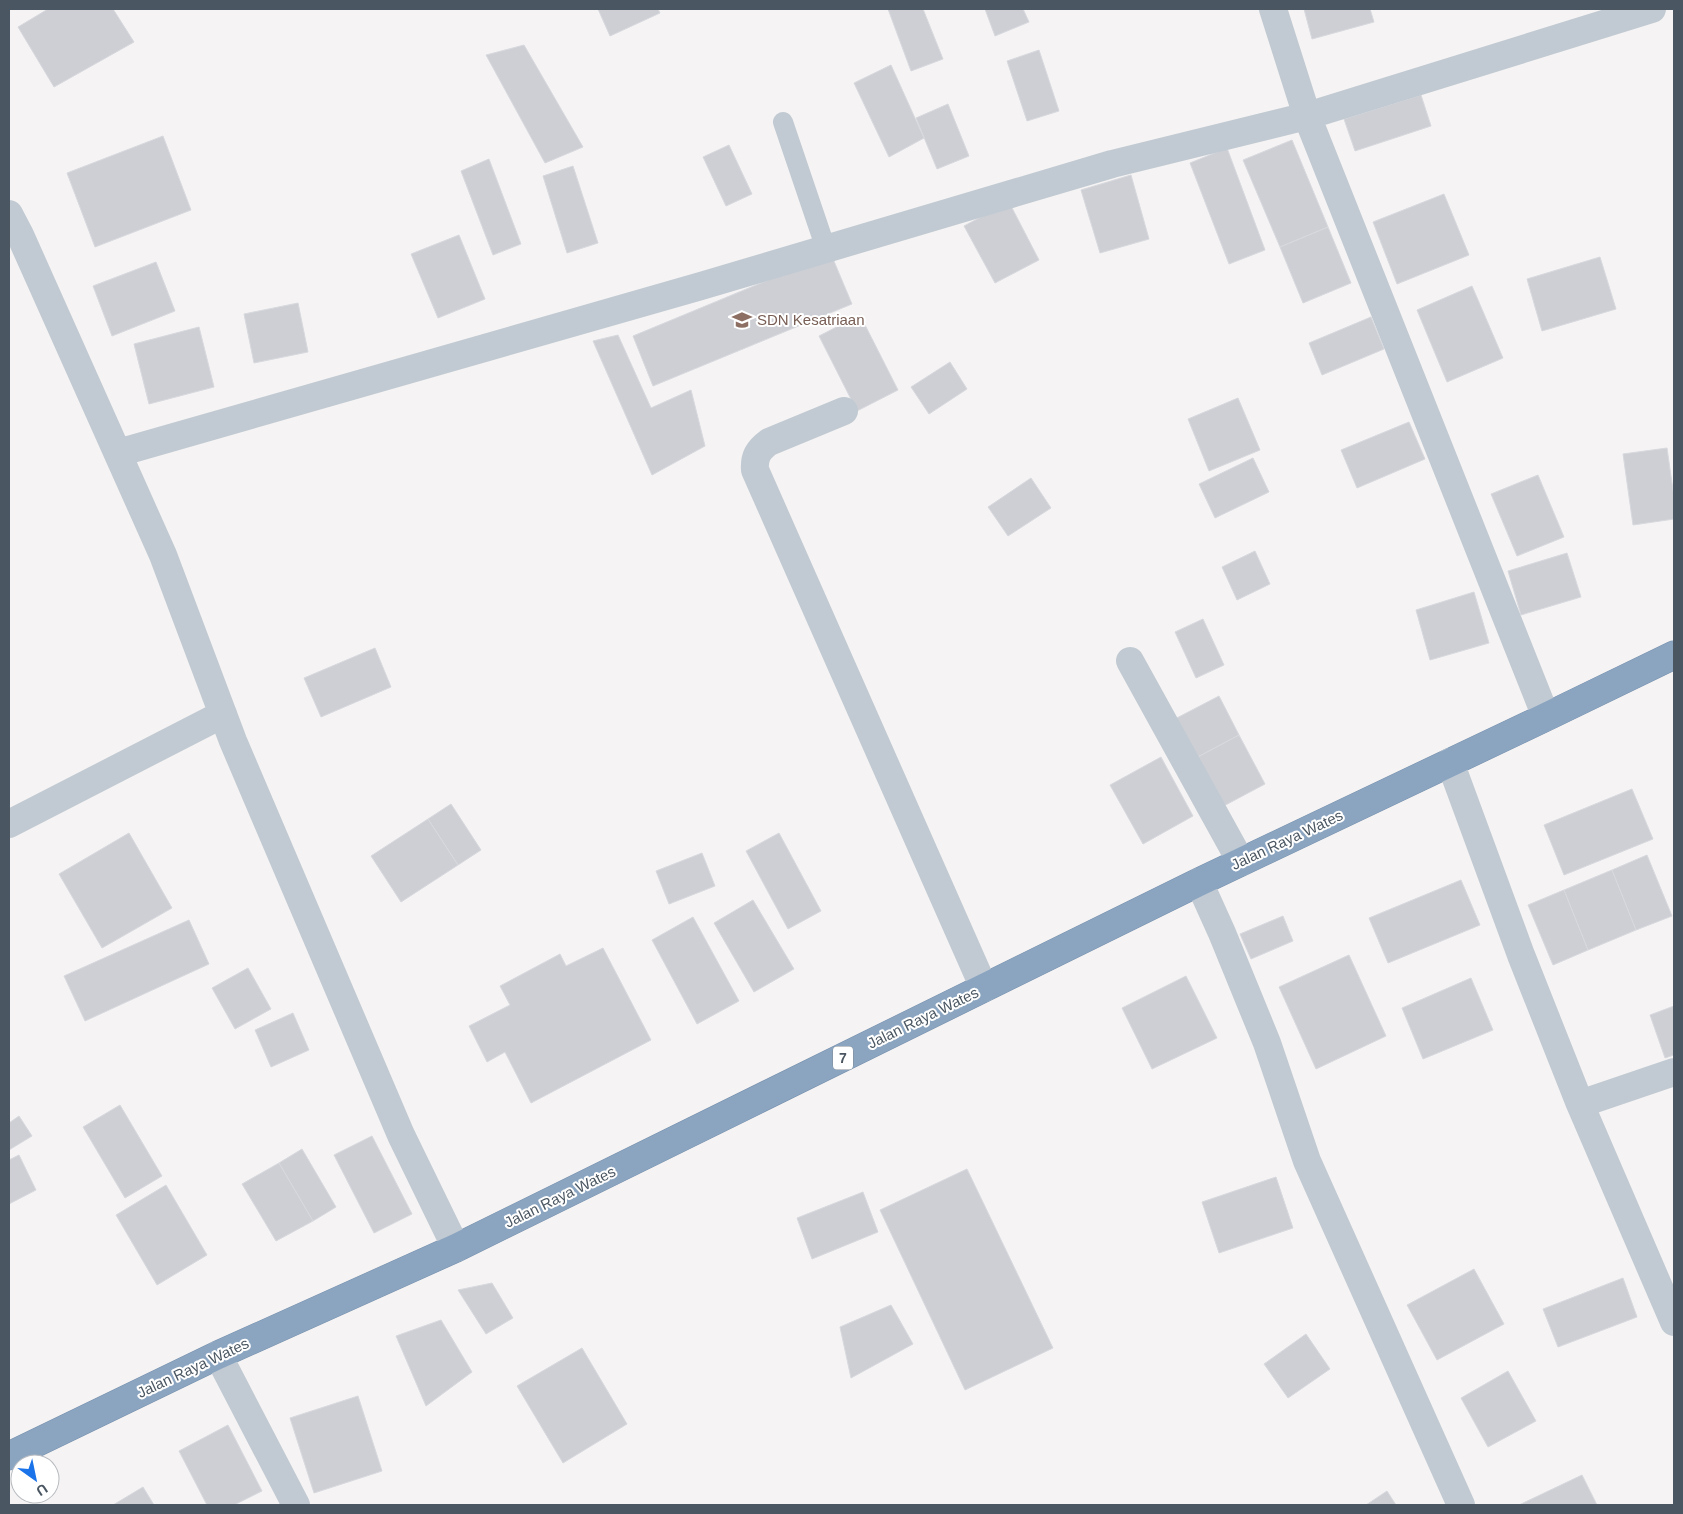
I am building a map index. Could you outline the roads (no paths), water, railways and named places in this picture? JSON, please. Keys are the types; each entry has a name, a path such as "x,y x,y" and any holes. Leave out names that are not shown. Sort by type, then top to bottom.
{"highway":[{"name":"Jalan Raya Wates","path":"9,1456 218,1355 456,1248 1199,882 1674,655"}],"street":[{"path":"1273,9 1306,116 1546,717"},
{"path":"118,453 826,249 1112,164 1306,116 1652,9"},
{"path":"9,214 163,555 233,741 401,1135 456,1248"},
{"path":"844,411 769,442 756,454 755,470 984,988"},
{"path":"1130,661 1241,862"},
{"path":"9,824 223,714"},
{"path":"1450,762 1521,955 1580,1104 1674,1322"},
{"path":"1199,882 1267,1043 1307,1161 1461,1505"},
{"path":"1580,1104 1674,1072"},
{"path":"218,1355 296,1505"}],"lane":[{"path":"783,122 826,249"}],"place":[{"name":"SDN Kesatriaan","path":"742,320"}]}
